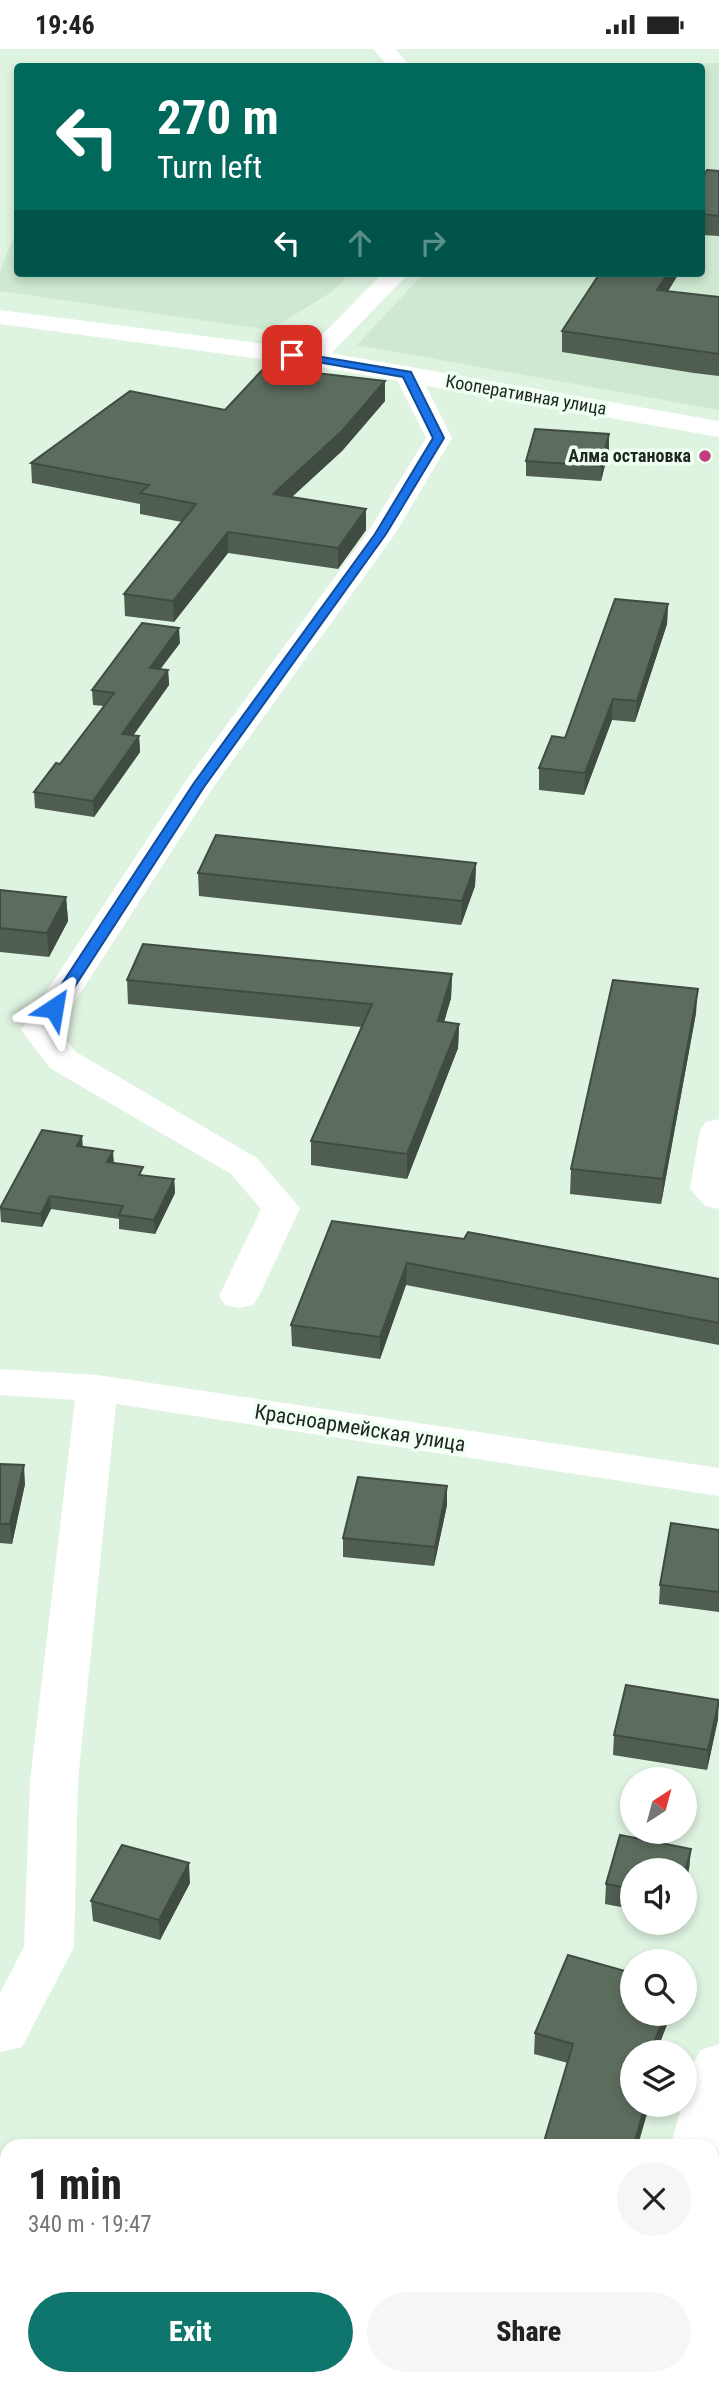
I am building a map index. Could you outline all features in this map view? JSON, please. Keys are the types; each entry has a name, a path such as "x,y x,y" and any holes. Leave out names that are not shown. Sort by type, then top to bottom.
{"street":[{"path":"383,49 397,63"},
{"path":"313,358 393,277"},
{"name":"Кооперативная улица","path":"0,317 313,358 719,429"},
{"path":"239,1296 281,1208 244,1166 63,1060 39,1030 198,786 381,534 439,438 407,374"},
{"path":"719,1130 709,1189 719,1198"},
{"name":"Красноармейская улица","path":"0,1382 97,1388 719,1482"},
{"path":"0,2032 4,2033 49,1947 54,1781 97,1388"},
{"path":"699,2139 719,2064"}],"shaded area":[{"path":"705,63 719,63 719,410 357,345 420,277 705,277"},
{"path":"14,236 14,277 346,277 333,291 270,330 0,291 0,272"}],"building":[{"path":"707,170 719,171 719,216 705,214"},
{"path":"597,277 665,277 657,290 719,297 719,354 562,331"},
{"path":"265,367 385,381 342,431 273,494 366,509 338,548 228,532 173,601 124,594 196,504 140,493 149,485 31,463 130,391 225,410"},
{"path":"535,429 609,434 601,466 526,461"},
{"path":"615,599 668,604 637,701 613,699 585,773 539,768 552,736 565,738"},
{"path":"142,623 179,628 150,668 168,670 122,734 139,736 93,801 34,792 56,763 60,764 114,693 92,690"},
{"path":"216,835 476,863 462,901 198,873"},
{"path":"0,890 66,897 47,933 0,928"},
{"path":"143,944 452,974 438,1021 459,1024 407,1154 311,1141 372,1004 127,980"},
{"path":"613,980 698,989 663,1179 571,1169"},
{"path":"42,1130 82,1136 77,1146 113,1151 107,1162 143,1167 139,1175 174,1179 154,1220 119,1215 123,1206 50,1196 41,1214 0,1208"},
{"path":"332,1221 464,1239 468,1232 719,1279 719,1323 407,1263 380,1337 291,1325"},
{"path":"0,1464 24,1465 10,1524 0,1524"},
{"path":"358,1477 447,1486 435,1547 343,1538"},
{"path":"671,1523 719,1530 719,1592 660,1585"},
{"path":"626,1685 719,1700 708,1750 614,1735"},
{"path":"620,1835 620,1845 671,1845 691,1849 689,1858 620,1858 620,1887 606,1884"},
{"path":"122,1845 189,1863 159,1920 91,1901"},
{"path":"568,1955 620,1970 620,2026 660,2026 655,2040 620,2040 620,2117 642,2117 636,2139 545,2139 573,2044 535,2033"}],"place":[{"name":"Алма остановка","path":"705,456"}],"route":[{"path":"54,1008 198,786 381,534 439,438 407,374 292,355"}]}
